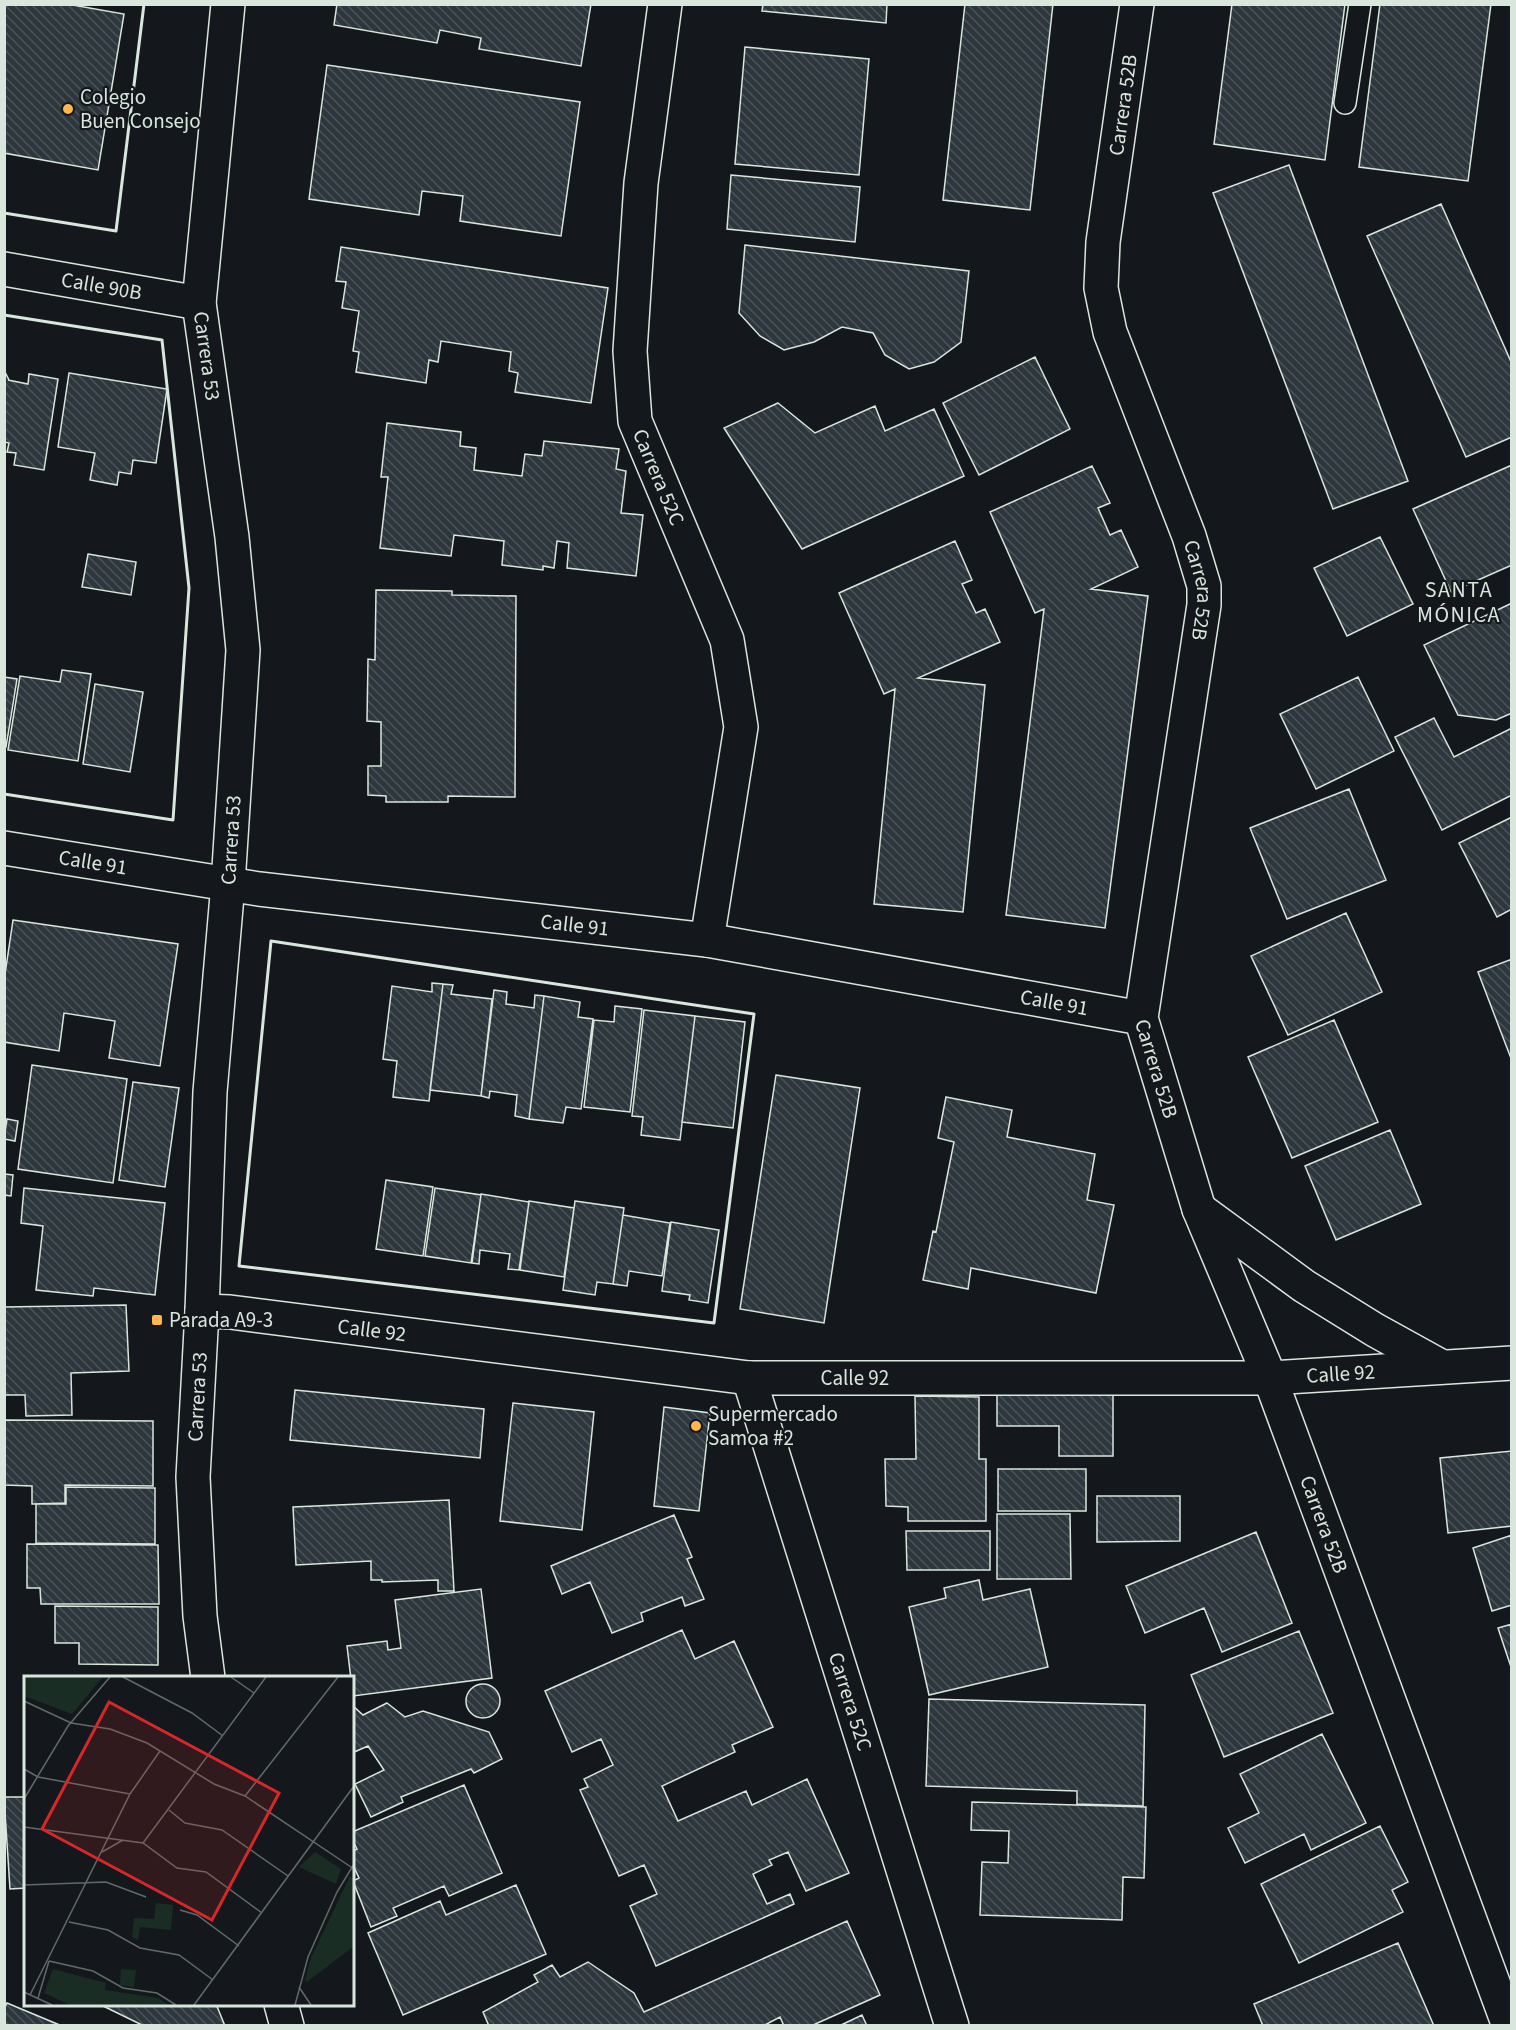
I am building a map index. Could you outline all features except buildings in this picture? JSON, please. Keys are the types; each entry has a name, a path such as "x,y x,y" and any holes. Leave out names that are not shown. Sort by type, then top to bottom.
{"street":[{"name":"Carrera 53","path":"208,1676 200,1616 193,1477 210,1092 228,884 243,650 232,537 199,303 228,4"},
{"name":"Carrera 52C","path":"665,4 641,183 630,351 635,421 727,640 741,727 707,940"},
{"name":"Carrera 52B","path":"1137,4 1103,242 1101,288 1110,332 1189,536 1204,586 1204,605 1141,1018 1199,1209 1270,1378 1509,2025"},
{"name":"Calle 90B","path":"4,269 199,303"},
{"name":"Calle 91","path":"4,848 228,884 707,940 1141,1018"},
{"path":"1199,1209 1304,1286 1375,1330 1442,1367"},
{"name":"Calle 92","path":"202,1311 230,1312 749,1378 1270,1378 1512,1363"},
{"name":"Carrera 52C","path":"749,1378 952,2025"},
{"path":"281,2006 287,2025"}],"lane":[{"path":"1346,103 1360,4"}],"wall":[{"path":"4,213 116,231 144,4"},
{"path":"4,315 162,340 189,588 173,820 4,794"},
{"path":"271,941 754,1014 714,1323 239,1266 271,941"}],"place":[{"name":"Colegio Buen Consejo","path":"68,109"},
{"name":"Parada A9-3","path":"157,1320"},
{"name":"Supermercado Samoa #2","path":"696,1426"}],"district":[{"name":"SANTA MÓNICA","path":"1459,602"}]}
